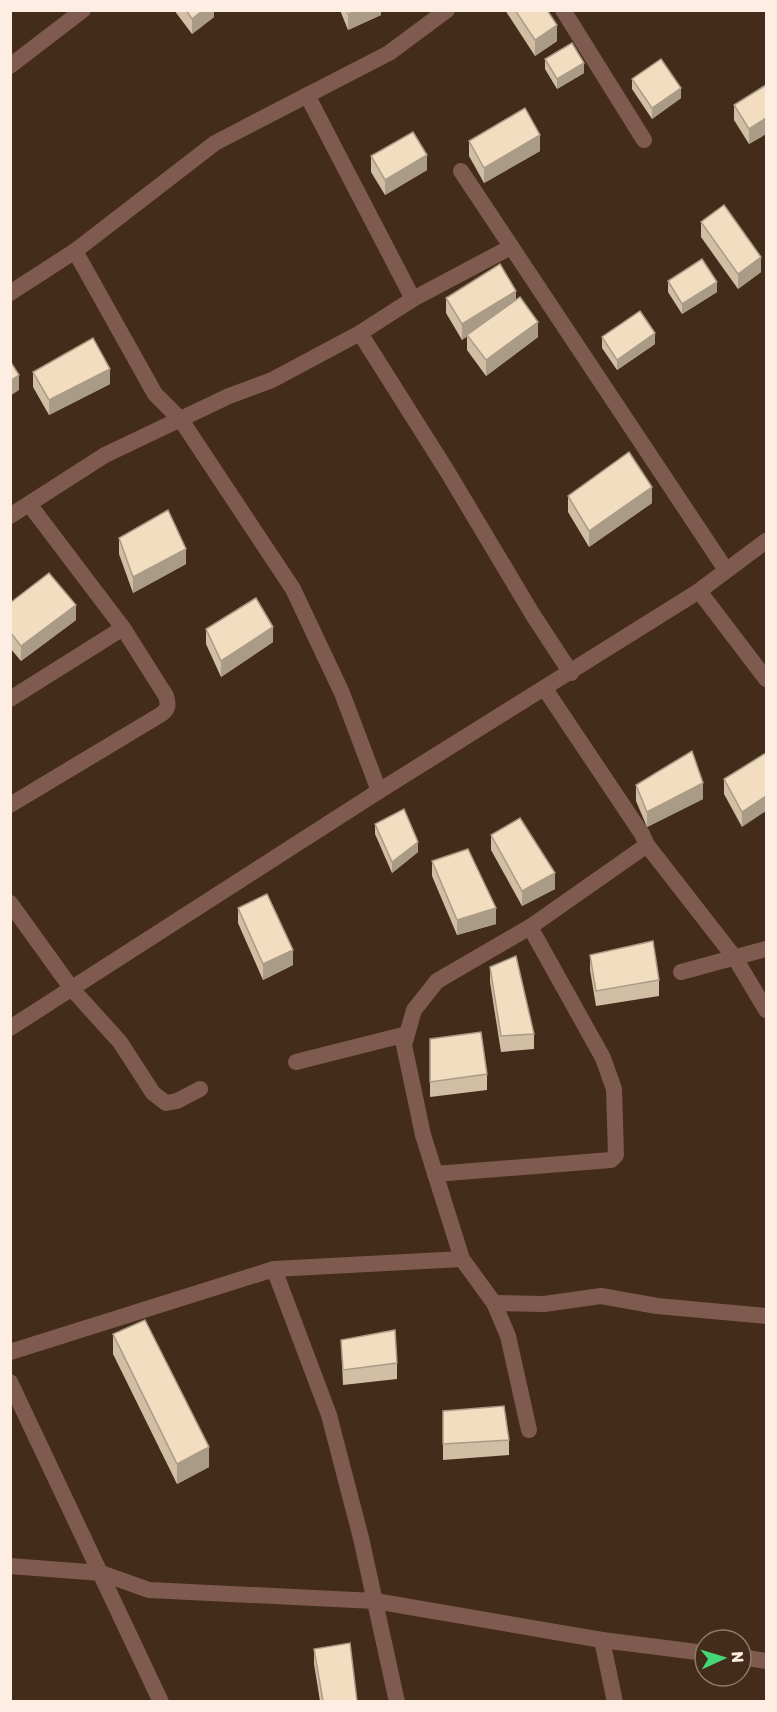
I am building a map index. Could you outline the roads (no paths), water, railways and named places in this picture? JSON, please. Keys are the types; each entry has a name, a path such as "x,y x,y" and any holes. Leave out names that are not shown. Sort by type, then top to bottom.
{"street":[{"path":"10,66 83,10"},
{"path":"10,293 75,251 215,143 389,53 447,10"},
{"path":"564,10 644,140"},
{"path":"307,95 413,299"},
{"path":"461,171 726,570"},
{"path":"10,516 105,455 229,396 272,380 360,333 413,299 511,247"},
{"path":"75,251 155,394 181,420 293,589 342,693 379,791"},
{"path":"360,333 570,673"},
{"path":"10,805 166,711 169,704 123,628 29,504"},
{"path":"10,1029 379,791 699,591 766,541"},
{"path":"699,591 766,679"},
{"path":"10,699 123,628"},
{"path":"545,689 642,834 647,845 735,958 766,1010"},
{"path":"529,1430 508,1336 494,1303 462,1259 423,1135 404,1045 414,1010 437,981 530,927 647,845"},
{"path":"10,903 72,989 120,1042 153,1093 166,1103 177,1101 200,1089"},
{"path":"435,1174 611,1160 616,1155 614,1089 603,1058 530,927"},
{"path":"681,972 766,949"},
{"path":"296,1062 407,1034"},
{"path":"10,1352 274,1269 462,1259"},
{"path":"274,1269 329,1415 397,1701"},
{"path":"494,1303 544,1304 601,1296 657,1306 766,1316"},
{"path":"10,1382 161,1701"},
{"path":"10,1566 101,1573 149,1590 375,1601 602,1640 693,1651"},
{"path":"602,1640 615,1701"}]}
